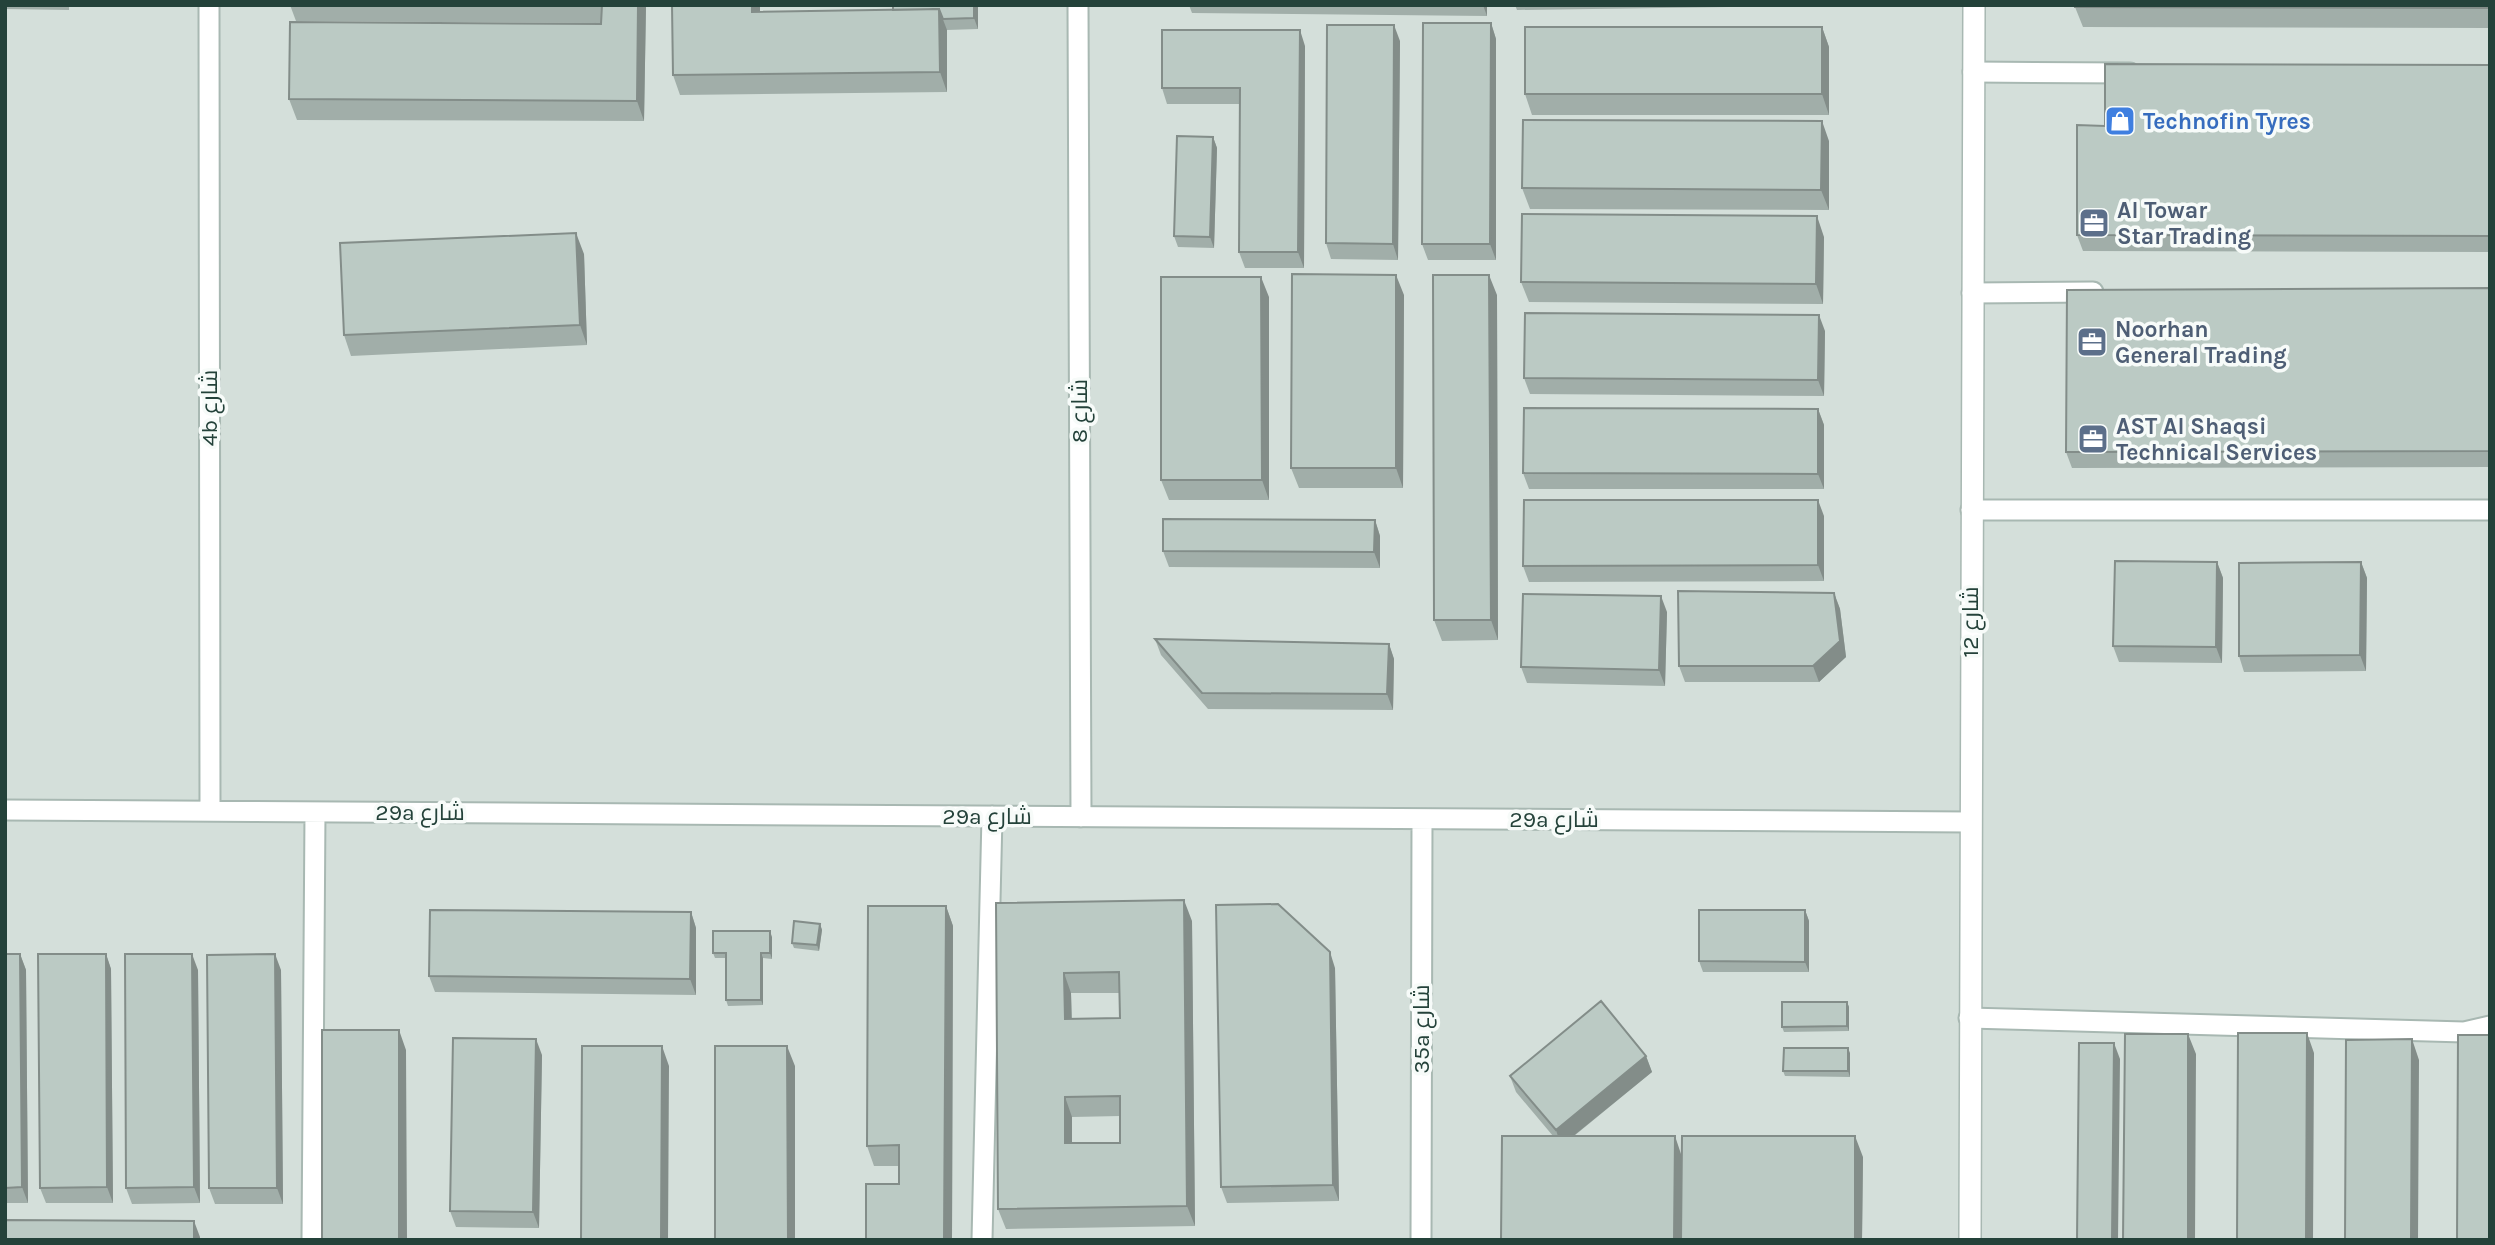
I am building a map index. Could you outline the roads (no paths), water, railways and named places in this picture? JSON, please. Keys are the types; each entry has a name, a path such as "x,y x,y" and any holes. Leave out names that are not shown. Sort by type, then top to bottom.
{"street":[{"name":"شارع 12","path":"1970,1240 1969,822 1974,5"}],"lane":[{"name":"4b شارع","path":"209,5 210,811"},
{"name":"شارع 8","path":"1079,5 1080,817"},
{"path":"1973,72 2156,73"},
{"path":"1972,293 2108,292"},
{"path":"1971,510 2490,510"},
{"name":"29a شارع","path":"5,810 1969,822"},
{"path":"312,1240 315,812"},
{"path":"982,1240 992,816"},
{"name":"35a شارع","path":"1421,1240 1422,819"},
{"path":"1969,1018 2464,1032 2490,1026"}],"place":[{"name":"Technofin Tyres","path":"2120,121"},
{"name":"Al Towar Star Trading","path":"2094,223"},
{"name":"Noorhan General Trading","path":"2092,342"},
{"name":"AST Al Shaqsi Technical Services","path":"2093,439"}]}
